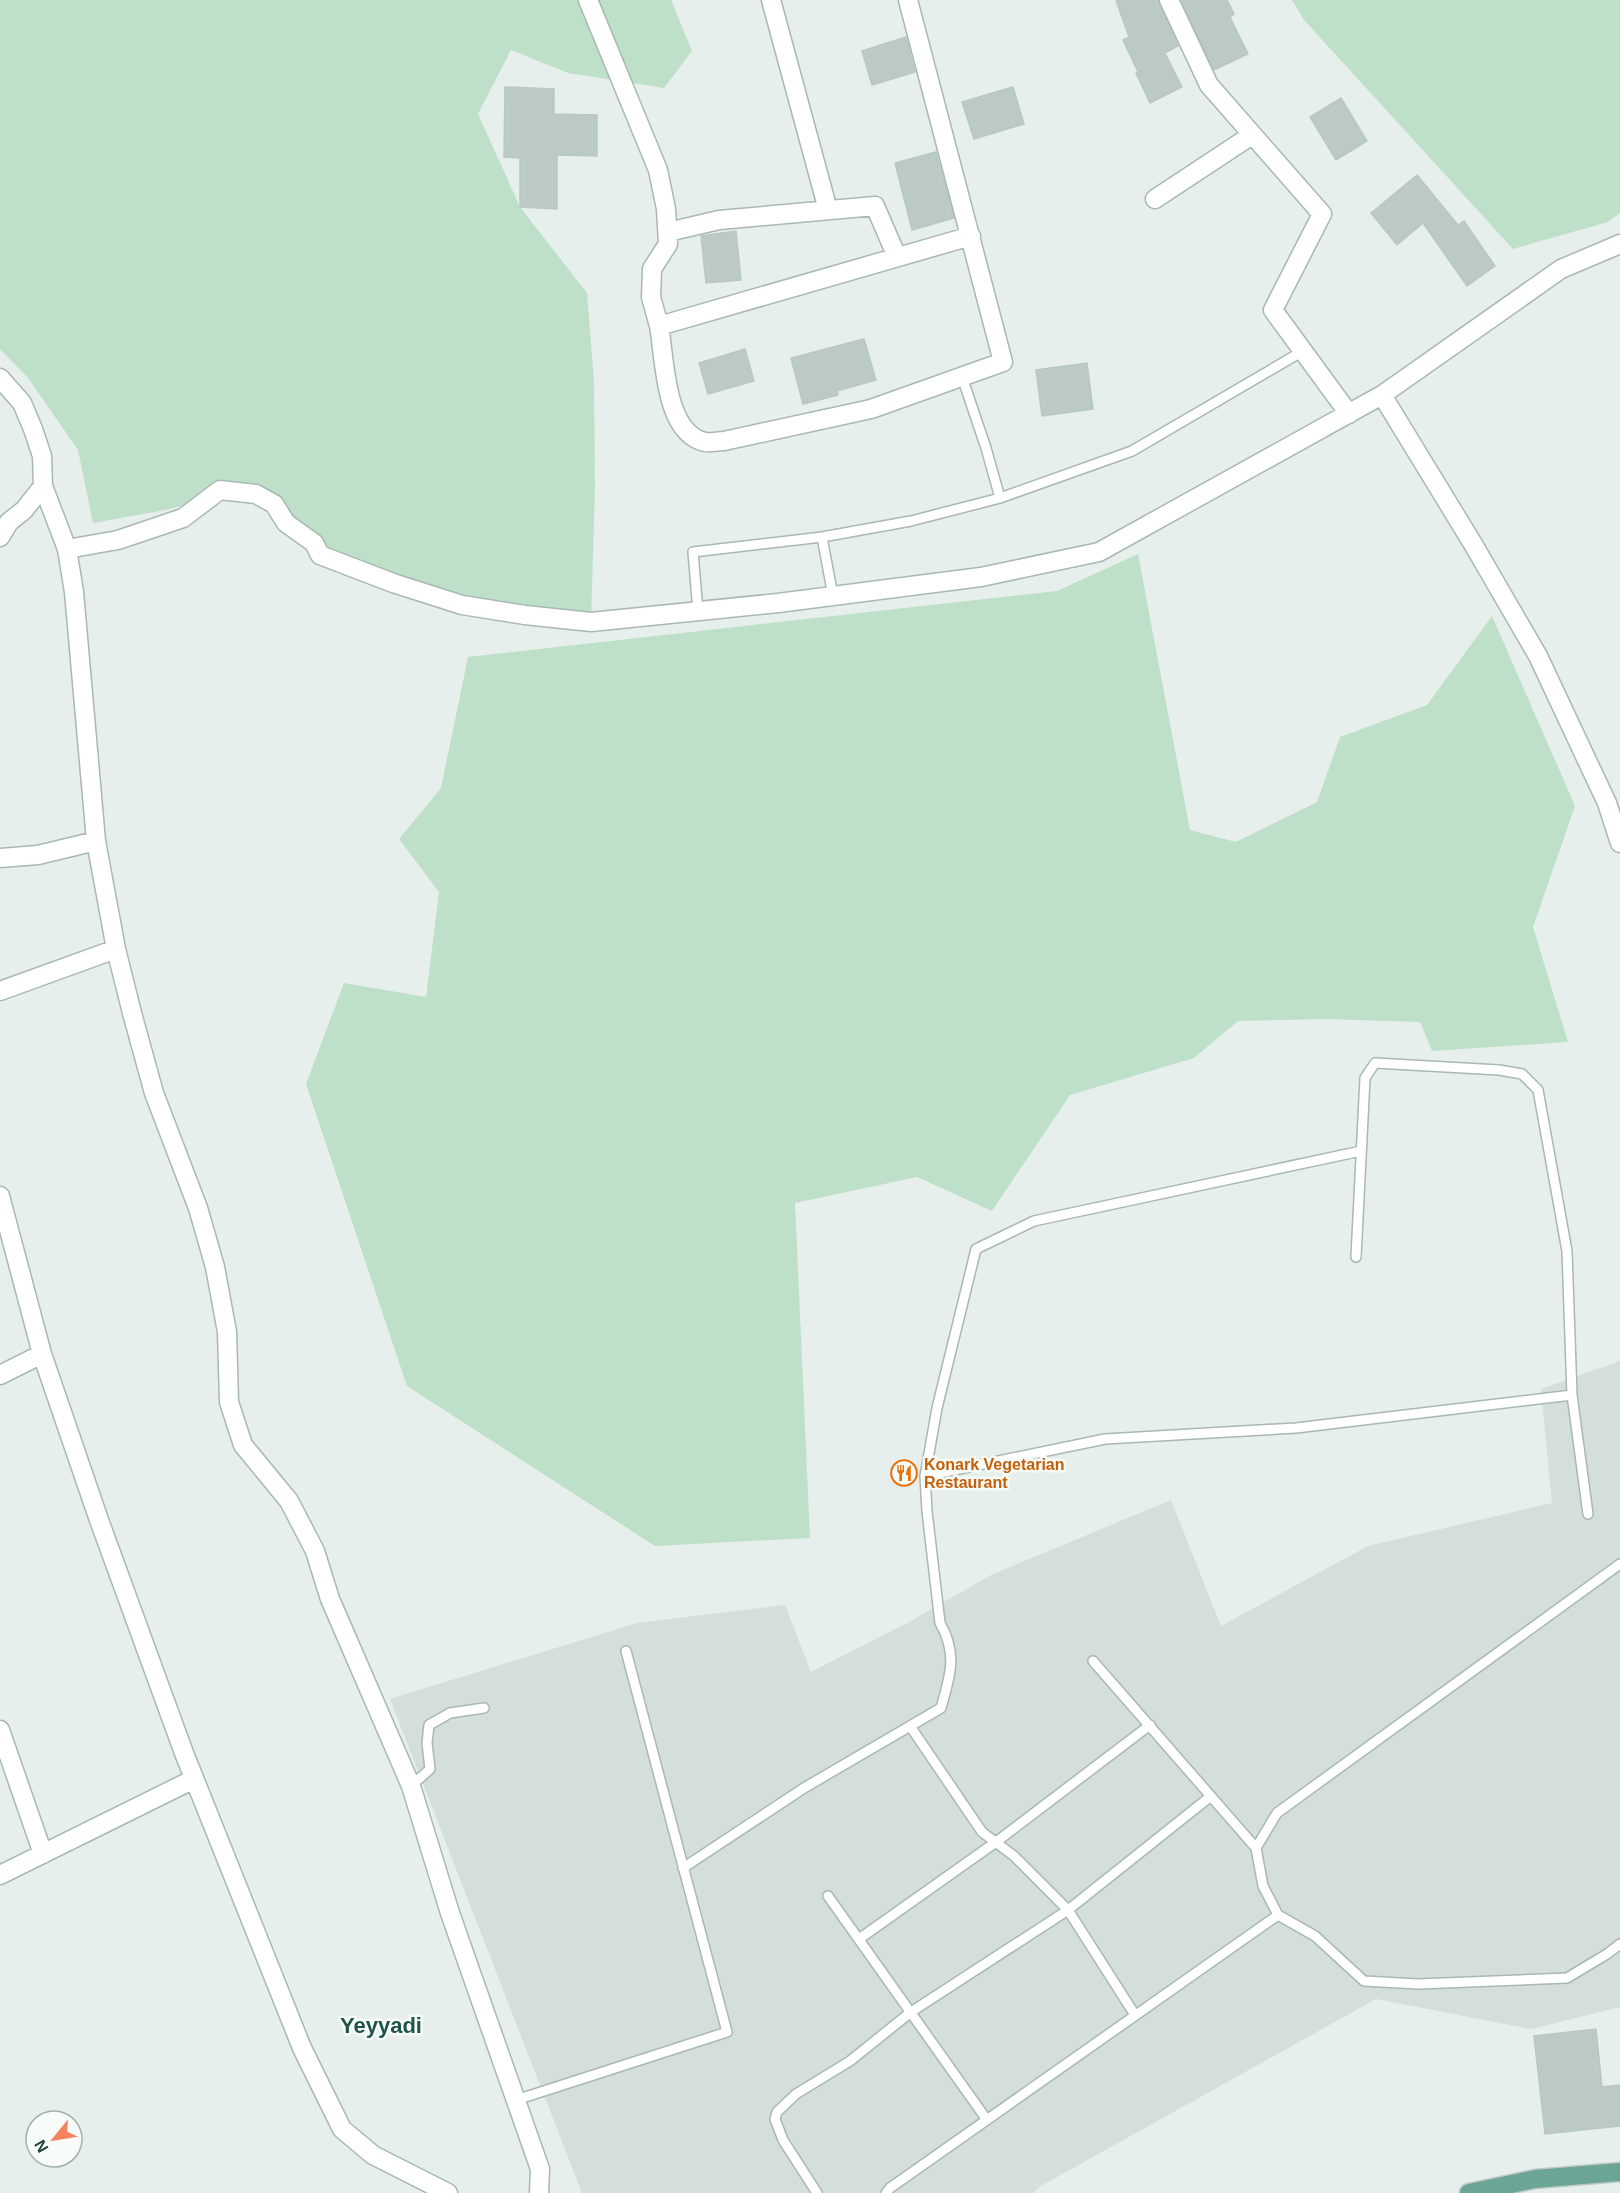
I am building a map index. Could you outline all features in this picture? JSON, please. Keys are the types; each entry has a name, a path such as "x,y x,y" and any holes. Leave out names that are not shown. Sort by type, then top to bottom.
{"main road":[{"path":"1469,2193 1535,2179 1620,2172"}],"street":[{"path":"588,0 658,171 666,209 668,244 652,269 651,297 659,326 669,394 678,419 690,434 705,442 724,441 871,409 1004,362 908,0"},
{"path":"771,0 828,210"},
{"path":"1169,0 1209,86 1322,214 1273,310 1349,414"},
{"path":"1155,199 1252,135"},
{"path":"668,232 719,220 875,206 897,257"},
{"path":"659,326 971,236"},
{"path":"67,549 118,540 183,518 220,490 256,494 274,504 286,523 314,543 320,555 393,583 462,605 525,615 591,622 981,578 1099,552 1382,395 1562,269 1618,251"},
{"path":"0,378 22,403 33,429 42,456 43,486 67,549 74,592 96,841 116,949 154,1093 198,1208 215,1267 227,1332 230,1402 243,1444 289,1501 315,1551 330,1599 411,1786 450,1913 540,2169 539,2193"},
{"path":"1382,395 1538,656 1607,803 1620,843"},
{"path":"0,537 9,522 24,510 43,486"},
{"path":"0,858 38,855 96,841"},
{"path":"0,991 116,949"},
{"path":"0,1196 42,1354 99,1520 194,1779 302,2048 342,2129 373,2155 448,2193"},
{"path":"0,1375 42,1354"},
{"path":"0,1730 43,1854"},
{"path":"0,1875 194,1779"}],"lane":[{"path":"698,611 693,552 822,537 911,521 1000,498 1132,451 1303,351"},
{"path":"962,377 1000,498"},
{"path":"822,537 833,596"},
{"path":"1356,1257 1365,1078 1375,1064 1499,1070 1522,1074 1538,1090 1567,1251 1572,1395 1587,1514"},
{"path":"683,1868 804,1788 941,1708 952,1669 948,1637 940,1623 925,1476 937,1408 976,1249 1034,1221 1361,1151"},
{"path":"925,1476 1105,1439 1296,1428 1572,1395"},
{"path":"1256,1848 1277,1813 1620,1564"},
{"path":"516,2100 727,2032 626,1651"},
{"path":"1094,1661 1256,1848 1263,1886 1278,1916 1315,1936 1364,1981 1418,1984 1567,1978 1620,1944"},
{"path":"411,1786 430,1769 427,1743 429,1725 450,1713 484,1708"},
{"path":"859,1939 996,1842 1150,1725"},
{"path":"910,1726 982,1832 1014,1856 1068,1910 1136,2016"},
{"path":"817,2193 783,2140 775,2119 777,2112 796,2094 850,2061 911,2012 1068,1910 1211,1796"},
{"path":"828,1896 987,2120"},
{"path":"886,2193 1278,1916"}],"shaded area":[{"path":"1620,1361 1620,2007 1531,2029 1376,1999 1041,2186 1033,2193 582,2193 390,1699 637,1623 785,1605 811,1672 909,1622 991,1575 1171,1500 1221,1626 1368,1546 1552,1503 1541,1389"}],"green space":[{"path":"0,0 671,0 692,51 664,88 568,73 511,50 478,114 520,207 587,293 594,382 595,488 591,622 393,583 314,543 236,492 165,510 93,523 78,450 28,378 0,349"},
{"path":"1292,0 1620,0 1620,213 1608,222 1513,249 1304,20"},
{"path":"1138,554 1190,830 1236,842 1317,802 1340,737 1427,705 1492,616 1575,806 1533,927 1568,1042 1432,1051 1420,1022 1324,1019 1238,1021 1194,1058 1070,1095 992,1211 917,1177 795,1203 810,1538 655,1546 407,1386 306,1084 344,983 426,997 439,892 399,839 441,788 468,657 1057,591"}],"building":[{"path":"1116,0 1158,0 1178,46 1165,53 1182,87 1150,103 1123,40 1129,37"},
{"path":"1181,0 1227,0 1234,14 1230,17 1248,54 1214,70"},
{"path":"906,37 915,72 872,85 862,51"},
{"path":"505,87 554,89 554,114 597,115 597,156 557,155 557,209 520,207 520,158 504,157"},
{"path":"1013,87 1024,124 974,139 962,102"},
{"path":"1341,98 1367,141 1336,160 1310,117"},
{"path":"936,152 954,218 912,230 895,163"},
{"path":"1417,175 1458,225 1464,221 1495,266 1467,286 1423,223 1397,245 1371,213"},
{"path":"736,231 741,280 706,283 701,236"},
{"path":"864,339 876,380 837,391 838,395 803,404 791,358"},
{"path":"745,349 754,381 708,394 699,363"},
{"path":"1087,363 1093,409 1042,416 1036,370"},
{"path":"1596,2029 1602,2087 1620,2085 1620,2126 1545,2134 1534,2036"}],"place":[{"name":"Konark Vegetarian Restaurant","path":"904,1473"}],"district":[{"name":"Yeyyadi","path":"381,2025"}]}
